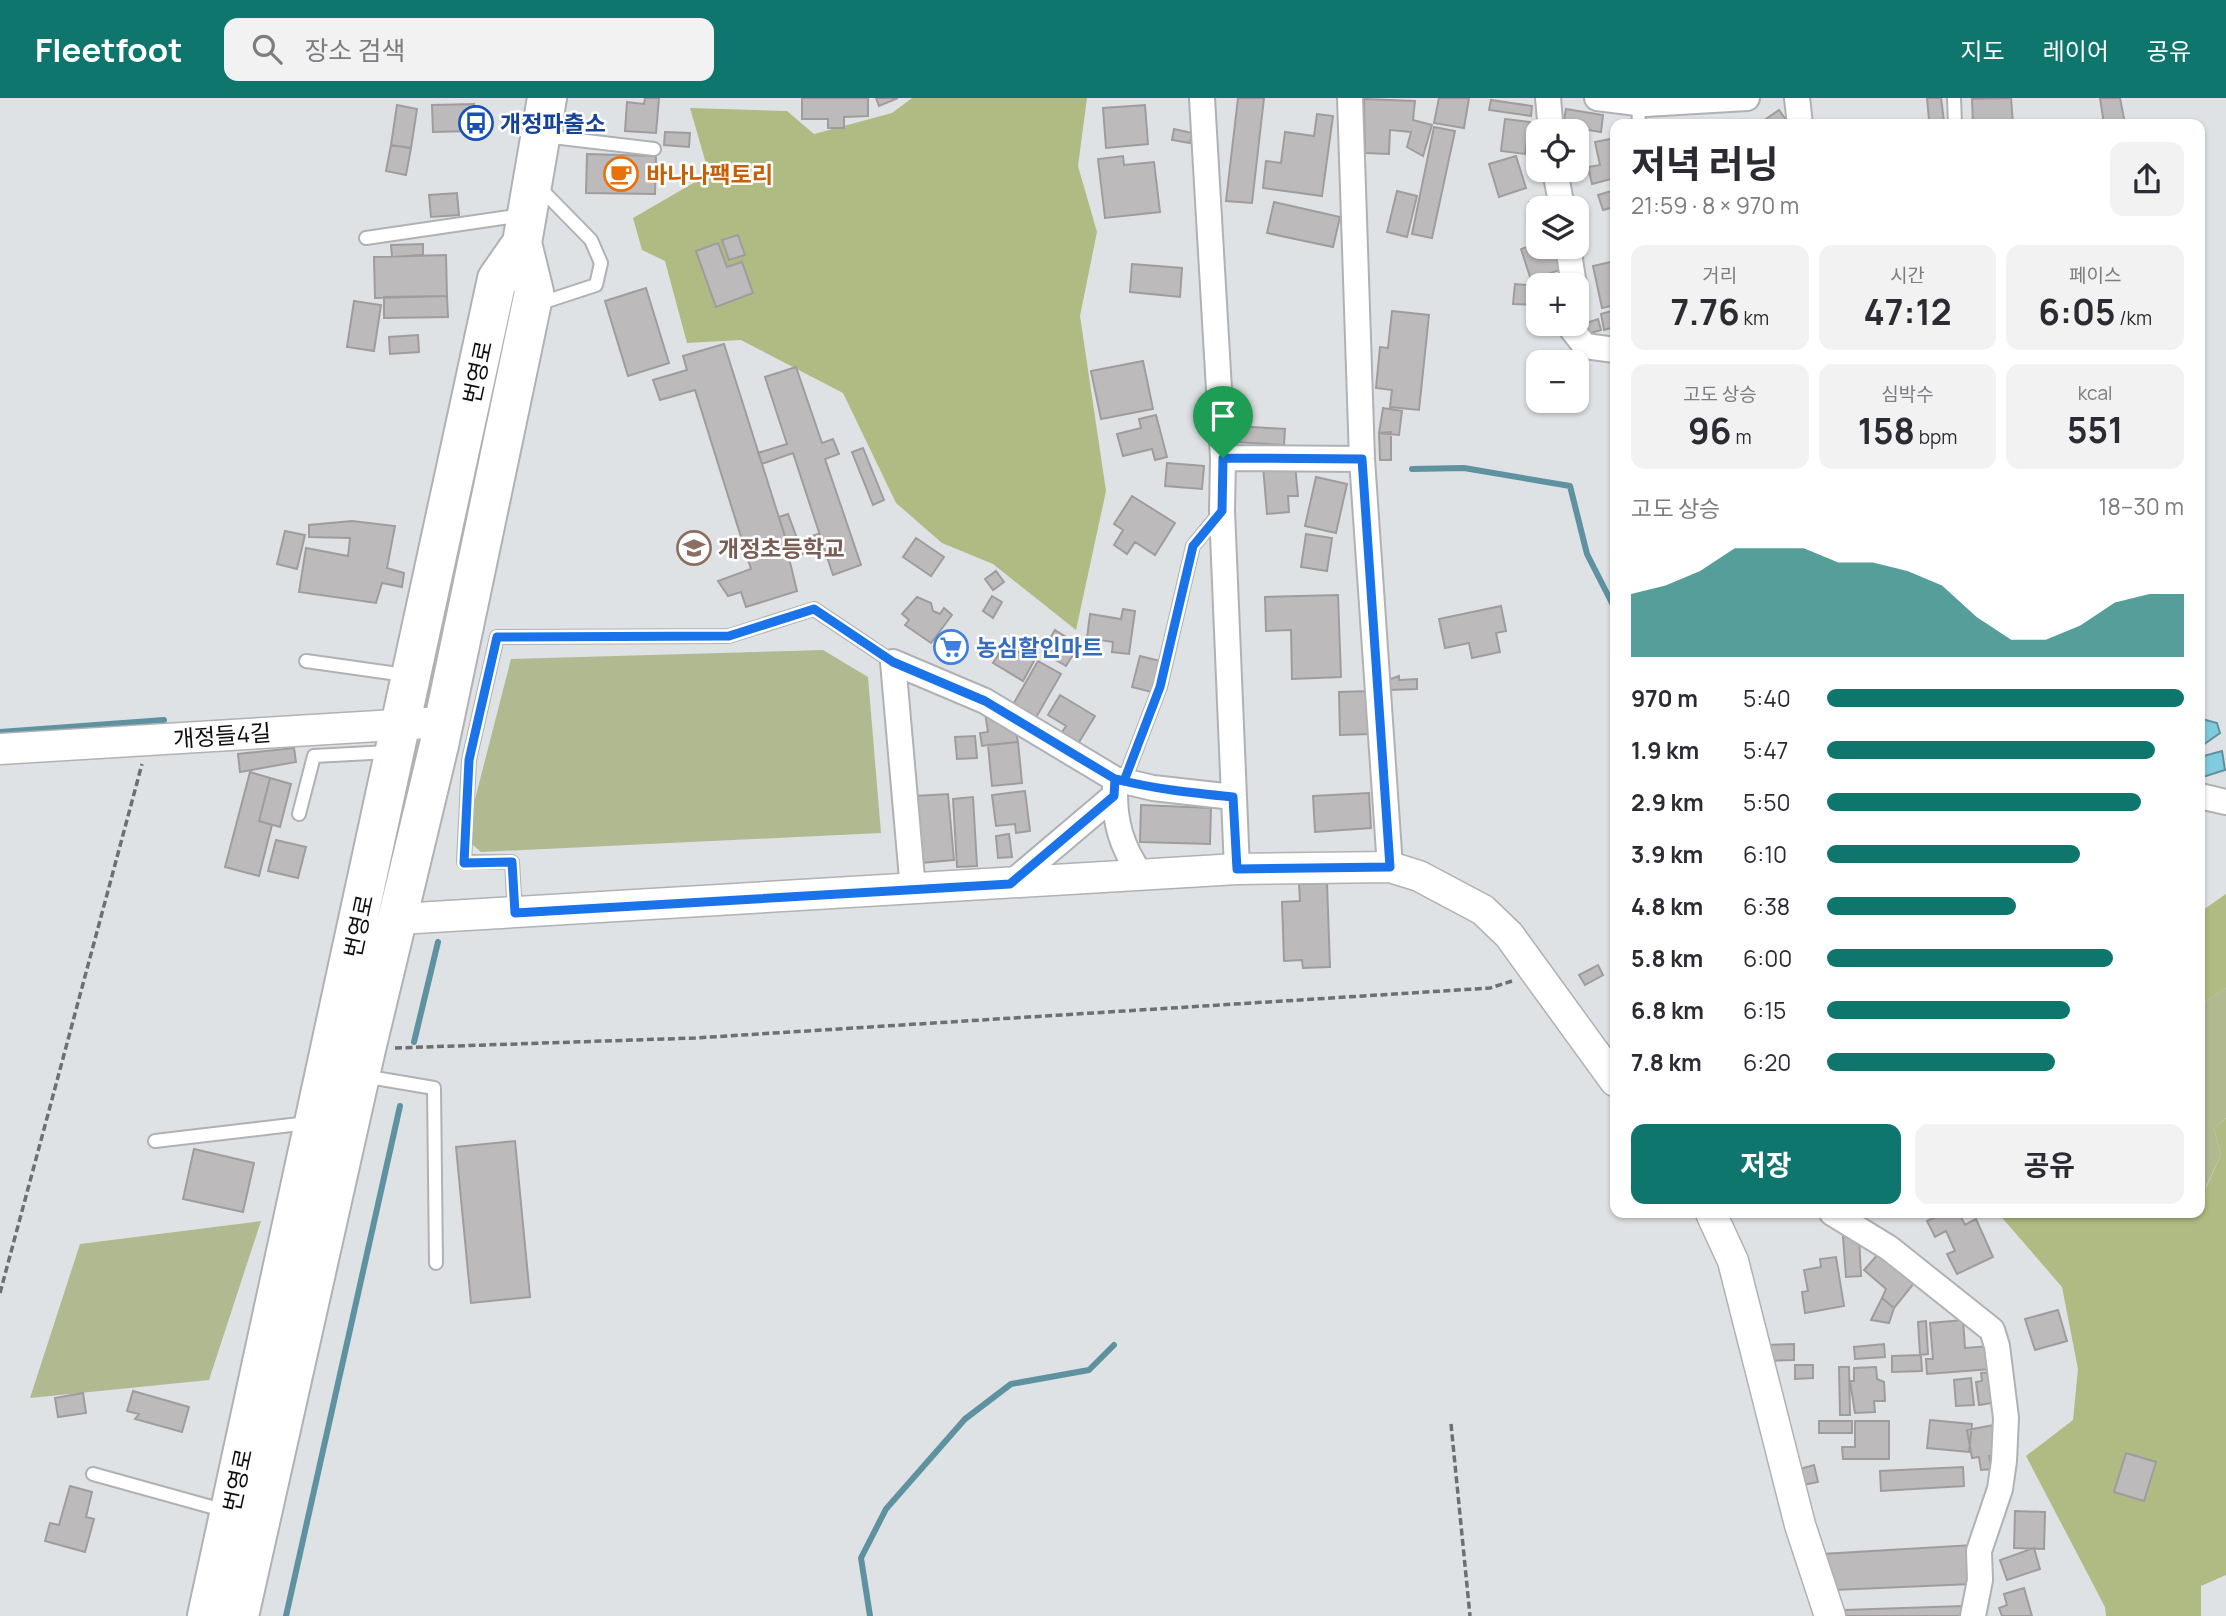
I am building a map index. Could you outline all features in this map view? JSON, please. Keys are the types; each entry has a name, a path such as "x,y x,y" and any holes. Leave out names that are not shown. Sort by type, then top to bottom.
{"main road":[{"name":"번영로","path":"207,1616 400,737 497,279 527,212 547,98"},
{"name":"번영로","path":"239,1616 444,722 534,292 527,212"}],"street":[{"path":"1202,98 1223,458 1222,511 1237,869"},
{"path":"1350,98 1362,459 1390,867"},
{"path":"1548,98 1550,119"},
{"path":"1597,98 1638,114 1747,98"},
{"path":"1797,98 1799,119"},
{"path":"1577,336 1585,346 1610,349"},
{"path":"1223,458 1362,459"},
{"path":"913,890 893,662 985,701 1118,785 1233,797"},
{"name":"개정들4길","path":"0,749 148,740 400,737 444,722"},
{"path":"1118,785 1114,817 1124,849 1142,875"},
{"path":"1010,884 1118,785"},
{"path":"2205,797 2226,802"},
{"path":"399,919 1237,869 1390,867 1419,876 1483,910 1509,935 1610,1074"},
{"path":"1721,1218 1749,1317 1800,1525 1830,1616"},
{"path":"1840,1218 1889,1248 1992,1330 1997,1346 2007,1418 2000,1489 1979,1551 1980,1580 1973,1616"}],"lane":[{"path":"1954,98 1955,119"},
{"path":"540,136 654,149"},
{"path":"366,238 527,212 591,240 601,263 596,285 531,306"},
{"path":"1118,785 1160,687 1193,546 1222,511"},
{"path":"515,913 512,862 464,863 469,760 497,637 729,636 814,609 893,662"},
{"path":"306,661 413,676"},
{"path":"299,814 314,756 400,737"},
{"path":"364,1062 434,1088 436,1263"},
{"path":"155,1141 316,1122"},
{"path":"93,1474 230,1512"}],"path":[{"path":"0,1293 148,740"},
{"path":"364,1062 695,1038 1490,988 1537,974"},
{"path":"1451,1424 1470,1616"}],"green space":[{"path":"912,98 1087,98 1078,166 1097,232 1080,316 1106,491 1076,630 993,564 942,543 896,503 843,393 741,340 687,343 665,261 642,250 633,218 709,174 690,108 787,111 814,134 892,113"},
{"path":"823,650 868,677 881,833 481,852 465,838 511,659"},
{"path":"2226,894 2226,988 2205,1002 2205,909"},
{"path":"2226,988 2226,1118 2214,1129 2221,1155 2205,1189 2205,1002"},
{"path":"2226,1118 2226,1575 2201,1586 2201,1616 2106,1616 2105,1607 2026,1456 2073,1420 2078,1369 2062,1287 2002,1218 2205,1218 2205,1185 2206,1188 2221,1155 2214,1129"},
{"path":"261,1221 209,1380 30,1398 80,1244"}],"water":[{"path":"2205,720 2217,723 2220,733 2205,744"},
{"path":"2222,751 2225,770 2205,776 2205,756"}],"building":[{"path":"645,98 659,98 656,133 625,131 627,102 644,104"},
{"path":"802,98 868,98 868,116 844,117 844,128 828,128 828,119 802,119"},
{"path":"876,98 898,98 879,106"},
{"path":"1238,98 1264,98 1252,203 1226,201"},
{"path":"1439,98 1469,98 1464,128 1434,123"},
{"path":"1927,98 1941,98 1944,119 1929,119"},
{"path":"2011,98 2013,119 1973,119 1972,99"},
{"path":"2100,98 2120,98 2124,119 2103,119"},
{"path":"1364,99 1415,101 1413,120 1432,125 1423,156 1407,147 1411,132 1390,130 1389,154 1365,153"},
{"path":"1491,100 1532,106 1531,116 1489,110"},
{"path":"474,104 474,131 433,132 432,105"},
{"path":"397,105 417,109 411,148 391,145"},
{"path":"1145,105 1148,144 1106,148 1103,108"},
{"path":"1566,109 1603,115 1601,132 1589,130 1589,119 1564,119"},
{"path":"1779,110 1785,119 1766,119"},
{"path":"1317,114 1333,116 1322,196 1263,188 1266,161 1281,163 1285,132 1314,136"},
{"path":"1505,119 1526,122 1525,154 1501,151"},
{"path":"1434,127 1455,131 1432,238 1412,234"},
{"path":"1174,129 1192,133 1190,143 1172,140"},
{"path":"665,132 690,133 689,147 664,145"},
{"path":"1610,139 1610,179 1592,184 1589,167 1600,165 1595,142"},
{"path":"391,145 411,148 406,175 386,171"},
{"name":"바나나팩토리","path":"587,154 656,156 655,194 586,193"},
{"path":"1123,156 1124,165 1154,162 1160,212 1105,218 1098,159"},
{"path":"1516,156 1526,188 1499,197 1489,164"},
{"path":"1397,191 1417,196 1407,237 1387,232"},
{"path":"1610,191 1610,208 1603,210 1598,195"},
{"path":"457,193 459,215 431,217 429,195"},
{"path":"1274,202 1340,217 1333,247 1267,233"},
{"path":"738,235 745,255 729,260 722,240"},
{"path":"718,243 727,267 742,262 753,293 716,307 696,251"},
{"path":"423,244 423,255 392,257 391,245"},
{"path":"1526,247 1526,259 1562,259 1565,268 1551,273 1529,273 1521,249"},
{"path":"446,255 447,296 375,298 374,257"},
{"path":"1610,262 1610,306 1602,308 1593,266"},
{"path":"1132,264 1182,268 1180,297 1130,292"},
{"path":"1515,284 1526,285 1526,305 1513,304"},
{"path":"646,288 669,363 628,376 605,301"},
{"path":"447,296 448,317 384,318 384,297"},
{"path":"354,301 381,305 374,351 347,347"},
{"path":"1392,311 1429,315 1419,410 1390,407 1392,390 1376,388 1380,347 1388,348"},
{"path":"1610,311 1610,328 1604,330 1601,314"},
{"path":"1598,319 1601,330 1589,334 1589,322"},
{"path":"418,335 419,352 390,354 389,337"},
{"path":"724,344 787,543 779,517 788,514 798,541 818,534 823,548 789,558 797,591 746,607 741,592 728,596 718,581 751,569 695,390 660,400 653,380 687,370 683,356"},
{"path":"1143,361 1153,409 1101,419 1091,371"},
{"path":"796,367 822,443 833,439 839,454 825,459 861,565 833,575 793,453 762,464 758,453 787,444 765,377"},
{"path":"1383,408 1402,411 1399,435 1379,433"},
{"path":"1156,415 1167,457 1155,460 1152,449 1123,456 1117,434 1141,428 1139,419"},
{"path":"1236,426 1285,429 1284,445 1235,442"},
{"path":"1391,432 1391,460 1380,460 1379,433"},
{"path":"863,448 884,500 873,505 852,452"},
{"path":"1167,463 1204,466 1202,489 1165,486"},
{"path":"1295,464 1298,496 1288,496 1289,512 1267,514 1263,466"},
{"path":"1316,477 1347,484 1336,533 1305,526"},
{"path":"1132,496 1175,523 1155,555 1135,542 1127,554 1114,545 1123,530 1114,524"},
{"path":"352,521 395,526 387,568 404,573 402,587 382,583 376,603 299,592 306,548 348,556 350,538 309,537 309,525"},
{"path":"285,531 305,535 297,569 277,564"},
{"path":"1306,534 1332,538 1327,571 1301,567"},
{"path":"916,538 944,557 931,576 903,557"},
{"path":"996,571 1004,582 993,590 985,579"},
{"path":"1338,595 1341,677 1292,679 1291,630 1266,631 1265,597"},
{"path":"992,596 1002,602 993,618 983,611"},
{"path":"917,597 931,603 933,611 940,614 944,608 952,615 931,643 905,625 909,620 902,614"},
{"path":"1501,606 1506,631 1496,633 1500,652 1472,658 1469,643 1445,648 1439,619"},
{"path":"1123,609 1135,611 1129,654 1112,652 1113,642 1087,638 1090,614 1121,619"},
{"path":"1055,630 1079,645 1066,666 1042,652"},
{"path":"1005,644 1034,661 1023,681 993,663"},
{"path":"1140,656 1160,661 1152,692 1132,687"},
{"path":"1038,661 1061,674 1034,721 1011,708"},
{"path":"1399,676 1399,680 1417,679 1417,689 1388,690 1388,680"},
{"path":"1370,691 1372,734 1340,735 1339,692"},
{"path":"1060,695 1095,716 1076,747 1059,737 1066,726 1048,715"},
{"path":"985,713 1015,728 1018,742 982,746 980,733 988,732"},
{"path":"975,736 977,758 957,759 955,737"},
{"path":"1018,742 1022,783 992,786 988,745"},
{"path":"294,748 296,762 240,772 238,754"},
{"path":"250,772 270,778 259,821 272,825 259,876 225,867"},
{"path":"270,778 291,784 280,827 259,821"},
{"path":"1025,791 1030,831 1016,833 1015,824 996,826 992,795"},
{"path":"1369,793 1371,828 1315,832 1313,796"},
{"path":"948,794 954,860 921,863 915,796"},
{"path":"973,797 977,866 957,867 953,799"},
{"path":"1141,805 1211,808 1210,844 1140,842"},
{"path":"1009,834 1012,857 998,858 996,836"},
{"path":"276,840 306,847 298,878 268,871"},
{"path":"1327,883 1330,967 1303,968 1302,960 1284,961 1282,902 1300,901 1299,884"},
{"path":"1598,965 1603,975 1585,985 1579,975"},
{"path":"515,1141 530,1297 471,1303 456,1147"},
{"path":"194,1149 254,1163 243,1212 183,1199"},
{"path":"1934,1218 1962,1218 1965,1225 1976,1219 1993,1257 1957,1274 1947,1254 1955,1251 1946,1231 1935,1237 1927,1221"},
{"path":"1859,1236 1861,1276 1846,1277 1843,1237"},
{"path":"1880,1252 1915,1282 1894,1308 1882,1298 1886,1289 1864,1270"},
{"path":"1836,1257 1844,1306 1805,1313 1802,1292 1808,1291 1804,1270 1821,1267 1820,1259"},
{"path":"1882,1298 1894,1308 1889,1323 1871,1320"},
{"path":"2058,1310 2067,1341 2035,1350 2025,1319"},
{"path":"1963,1320 1965,1348 1990,1346 1991,1369 1927,1374 1926,1359 1933,1359 1930,1323"},
{"path":"1926,1321 1928,1354 1920,1355 1918,1322"},
{"path":"1794,1344 1794,1360 1766,1361 1765,1345"},
{"path":"1884,1344 1885,1357 1855,1359 1854,1347"},
{"path":"1921,1355 1922,1371 1892,1372 1892,1356"},
{"path":"1795,1365 1813,1365 1813,1378 1795,1379"},
{"path":"1839,1367 1849,1367 1850,1415 1840,1415"},
{"path":"1876,1367 1877,1379 1884,1382 1885,1401 1874,1401 1875,1412 1855,1413 1850,1381 1854,1381 1854,1368"},
{"path":"1993,1372 1998,1402 1979,1405 1976,1382 1982,1381 1981,1373"},
{"path":"1971,1378 1974,1405 1956,1406 1954,1380"},
{"path":"133,1391 189,1407 182,1432 135,1419 139,1414 127,1411"},
{"path":"83,1393 86,1413 58,1417 55,1398"},
{"path":"1930,1420 1972,1424 1969,1452 1927,1448"},
{"path":"1819,1421 1852,1421 1852,1433 1819,1433"},
{"path":"1855,1421 1889,1421 1889,1459 1843,1459 1842,1447 1855,1447"},
{"path":"1994,1425 1999,1454 1989,1456 1992,1469 1981,1470 1979,1457 1972,1458 1967,1430"},
{"path":"2126,1453 2156,1462 2144,1501 2114,1492"},
{"path":"1814,1465 1818,1482 1803,1485 1800,1469"},
{"path":"1963,1467 1964,1486 1881,1491 1880,1471"},
{"path":"70,1486 92,1492 86,1517 94,1519 85,1552 45,1541 50,1523 59,1525"},
{"path":"2015,1511 2045,1512 2044,1549 2014,1548"},
{"path":"1973,1545 1971,1584 1834,1590 1822,1554"},
{"path":"2034,1548 2040,1569 2007,1580 2000,1560"},
{"path":"2024,1588 2032,1616 2002,1616 1999,1608 2007,1605 2004,1594"},
{"path":"1963,1606 1964,1616 1844,1616 1844,1610"}],"waterway":[{"path":"1412,469 1464,468 1570,486 1587,554 1610,599"},
{"path":"0,732 164,720"},
{"path":"414,1042 438,942"},
{"path":"286,1616 400,1106"},
{"path":"870,1616 861,1558 886,1509 965,1419 1011,1384 1089,1370 1114,1345"}],"place":[{"name":"개정파출소","path":"476,123"},
{"name":"바나나팩토리","path":"621,174"},
{"name":"개정초등학교","path":"694,548"},
{"name":"농심할인마트","path":"951,647"}],"route":[{"path":"1223,458 1222,511 1193,546 1160,687 1124,781 1115,779 1114,796 1010,884 515,913 512,862 464,863 469,760 497,637 729,636 814,609 893,662 985,701 1115,779 1153,788 1233,797 1237,869 1351,865 1390,867 1362,459 1223,458"}]}
